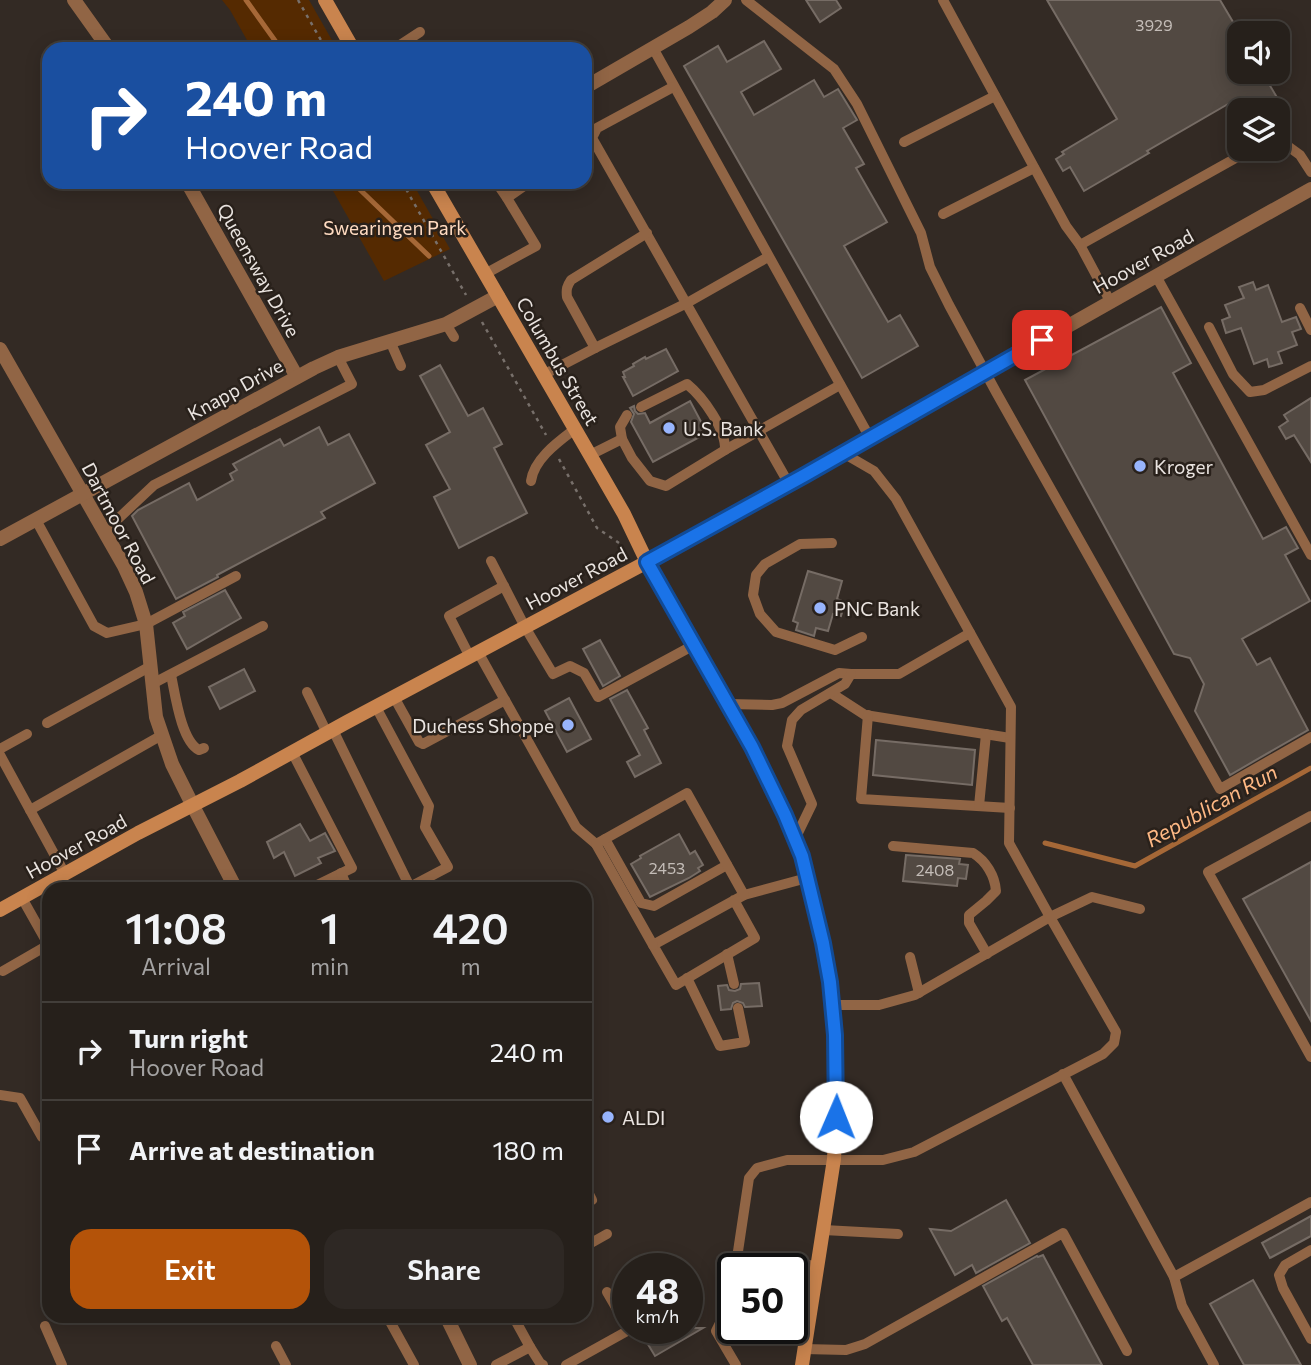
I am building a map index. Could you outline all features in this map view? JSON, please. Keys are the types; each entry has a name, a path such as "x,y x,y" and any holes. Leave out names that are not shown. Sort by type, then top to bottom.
{"main road":[{"path":"325,0 349,42"},
{"name":"Columbus Street","path":"436,189 624,514 647,562 752,747 795,839 823,943 835,1035 837,1096 834,1159 802,1365"},
{"name":"Hoover Road","path":"55,882 138,833 647,562"},
{"name":"Hoover Road","path":"0,910 42,890"}],"street":[{"path":"74,0 104,42"},
{"path":"592,83 690,27 725,0"},
{"name":"Queensway Drive","path":"191,189 297,377"},
{"name":"Hoover Road","path":"647,562 1311,189"},
{"name":"Knapp Drive","path":"0,539 297,377 338,357 446,324 498,296"},
{"name":"Dartmoor Road","path":"0,349 136,592 146,624 156,717 175,771 232,882"},
{"path":"449,1323 470,1365"}],"lane":[{"path":"746,0 834,69 857,104 921,233 930,267 985,372 1220,789 1311,737"},
{"path":"943,0 1110,301"},
{"path":"405,42 420,32"},
{"path":"653,48 870,438"},
{"path":"673,87 597,128 592,138 789,484"},
{"path":"904,142 995,96"},
{"path":"1290,148 1300,155 1311,172"},
{"path":"1080,246 1231,161"},
{"path":"943,214 1034,168"},
{"path":"485,274 536,246 501,189"},
{"path":"507,198 520,189"},
{"path":"594,348 568,297 568,285 571,280 647,233"},
{"path":"542,375 687,303 768,257"},
{"path":"1156,276 1311,555"},
{"path":"1300,308 1311,330"},
{"path":"446,324 454,337"},
{"path":"1209,327 1233,374 1250,392 1264,390 1311,366"},
{"path":"390,341 401,366"},
{"path":"104,533 154,485 352,384 338,357"},
{"path":"641,407 687,384 698,393 719,426 725,450"},
{"path":"628,415 620,427 622,439 632,458 650,481 666,486 840,385"},
{"path":"531,481 535,468 552,447 575,429"},
{"path":"590,455 622,439"},
{"path":"738,1253 749,1178 757,1168 787,1160 883,1160 914,1152 1103,1054 1114,1043 1116,1032 1009,843 1011,707 896,499 874,471 843,453"},
{"path":"36,520 94,626 107,633 146,624 236,576"},
{"path":"832,543 800,544 765,564 756,575 753,595 760,614 776,632 835,650 862,637"},
{"path":"491,561 553,674 570,666 584,673 598,697 694,645"},
{"path":"504,586 449,616 505,700 576,827 600,842 640,904 654,906 727,865"},
{"path":"152,684 263,626"},
{"path":"728,704 782,703 839,673 899,674 970,633"},
{"path":"47,723 151,666"},
{"path":"795,839 812,804 787,746 792,719 845,684 851,674"},
{"path":"171,675 186,731 194,747 199,750 204,748"},
{"path":"307,692 330,731 406,882"},
{"path":"831,693 865,715 1010,738"},
{"path":"394,697 419,742 424,744 505,700"},
{"path":"376,707 429,806 425,827 449,867 420,882"},
{"path":"869,715 861,799 1010,808"},
{"path":"0,749 27,733"},
{"path":"979,806 986,734"},
{"path":"30,810 162,735"},
{"path":"292,752 352,868 323,882"},
{"path":"0,755 65,874"},
{"path":"687,793 727,865 755,938 676,985 600,842 687,793"},
{"path":"1311,816 1208,873 1311,1057"},
{"path":"893,846 973,853 983,859 996,891 969,915 969,923 987,954"},
{"path":"341,873 345,882"},
{"path":"653,945 739,897 807,878"},
{"path":"832,1005 879,1005 919,993 1050,917 1092,897 1140,909"},
{"path":"22,898 42,934"},
{"path":"3,971 42,950"},
{"path":"727,954 734,985"},
{"path":"910,957 919,993"},
{"path":"687,978 720,1046 745,1042 738,1008"},
{"path":"1063,1074 1174,1277 1182,1306 1214,1365"},
{"path":"0,1095 20,1098 42,1137"},
{"path":"1174,1277 1311,1202"},
{"path":"824,1230 898,1234"},
{"path":"804,1349 846,1350 865,1345 1063,1233 1127,1351"},
{"path":"592,1242 607,1234"},
{"path":"1311,1250 1285,1265 1279,1275 1283,1288 1311,1339"},
{"path":"808,1265 818,1266"},
{"path":"566,1365 629,1330 607,1292"},
{"path":"391,1323 414,1365"},
{"path":"517,1323 540,1363 544,1365"},
{"path":"45,1326 62,1365"},
{"path":"724,1344 736,1365"},
{"path":"276,1346 286,1365"},
{"path":"496,1365 530,1347"}],"path":[{"path":"298,0 322,42"},
{"path":"406,189 597,528 647,562"}],"green space":[{"path":"222,0 309,0 333,42 248,42"},
{"name":"Swearingen Park","path":"332,189 416,189 450,249 384,281"}],"building":[{"path":"806,0 836,0 841,8 820,22"},
{"path":"1047,0 1220,0 1232,21 1227,21 1227,84 1269,84 1277,98 1227,98 1227,105 1084,191 1070,167 1063,171 1056,159 1064,154 1062,152 1117,119"},
{"path":"764,41 781,69 741,92 754,115 814,80 824,97 838,89 857,120 843,128 864,164 856,168 887,222 844,246 888,322 900,315 918,346 862,378 684,66 718,46 727,62"},
{"path":"1253,282 1256,290 1268,285 1282,322 1296,317 1301,329 1292,332 1297,345 1278,352 1282,363 1269,367 1267,359 1254,364 1241,328 1226,333 1222,320 1230,317 1225,305 1244,298 1239,287"},
{"path":"1161,307 1191,363 1173,373 1263,539 1286,527 1298,548 1285,555 1310,601 1242,639 1257,665 1270,658 1308,730 1230,775 1195,711 1204,684 1190,658 1174,654 1025,380"},
{"path":"666,349 678,371 633,396 623,372 645,357 646,359"},
{"path":"440,365 468,416 483,408 502,444 494,448 527,513 459,548 434,497 450,489 426,445 450,432 420,376"},
{"path":"1311,398 1311,462 1294,435 1286,439 1279,427 1288,421 1284,415"},
{"name":"U.S. Bank","path":"690,401 707,433 653,462 631,422 634,414 630,408 634,406 638,414 645,413 650,423"},
{"path":"319,427 328,445 349,434 375,483 321,512 325,518 176,599 132,516 138,510 189,483 197,500 233,480 230,474 237,470 233,464 280,439 284,446"},
{"name":"PNC Bank","path":"808,571 842,581 837,599 845,602 841,616 833,614 828,631 816,628 814,636 796,630 798,623 793,621"},
{"path":"225,590 241,618 187,649 173,623 185,616 183,612"},
{"path":"600,640 620,676 603,686 583,649"},
{"path":"244,669 255,691 220,709 209,687"},
{"path":"627,690 648,728 644,730 661,763 635,777 627,762 640,755 610,699"},
{"name":"Duchess Shoppe","path":"569,698 591,739 567,752 545,711"},
{"path":"876,740 975,750 972,785 873,775"},
{"path":"300,824 310,841 325,833 335,851 318,858 321,863 295,876 284,852 274,858 267,842"},
{"path":"679,834 690,854 695,851 703,865 698,868 700,871 689,878 650,897 631,864"},
{"path":"906,855 960,859 959,864 968,865 966,879 958,878 957,886 903,881"},
{"path":"1311,862 1311,1021 1243,899"},
{"path":"759,983 762,1006 745,1007 737,1001 731,1009 721,1010 718,986 727,985 729,990 735,991 740,989 741,984"},
{"path":"1006,1200 1030,1243 976,1273 972,1265 955,1275 930,1229 951,1231"},
{"path":"1311,1216 1311,1236 1270,1258 1262,1243"},
{"path":"1043,1255 1102,1365 1033,1365 1007,1318 1002,1321 983,1286"},
{"path":"1253,1280 1301,1365 1244,1365 1210,1304"},
{"path":"648,1344 676,1344 655,1356"}],"waterway":[{"name":"Republican Run","path":"246,0 276,42"},
{"name":"Republican Run","path":"359,189 429,256"},
{"name":"Republican Run","path":"1045,843 1135,866 1311,768"}],"place":[{"name":"U.S. Bank","path":"669,428"},
{"name":"Kroger","path":"1140,466"},
{"name":"PNC Bank","path":"820,608"},
{"name":"Duchess Shoppe","path":"568,725"},
{"name":"ALDI","path":"608,1117"}],"route":[{"path":"836,1117 835,1035 830,982 802,856 752,747 647,562 1042,340"}]}
